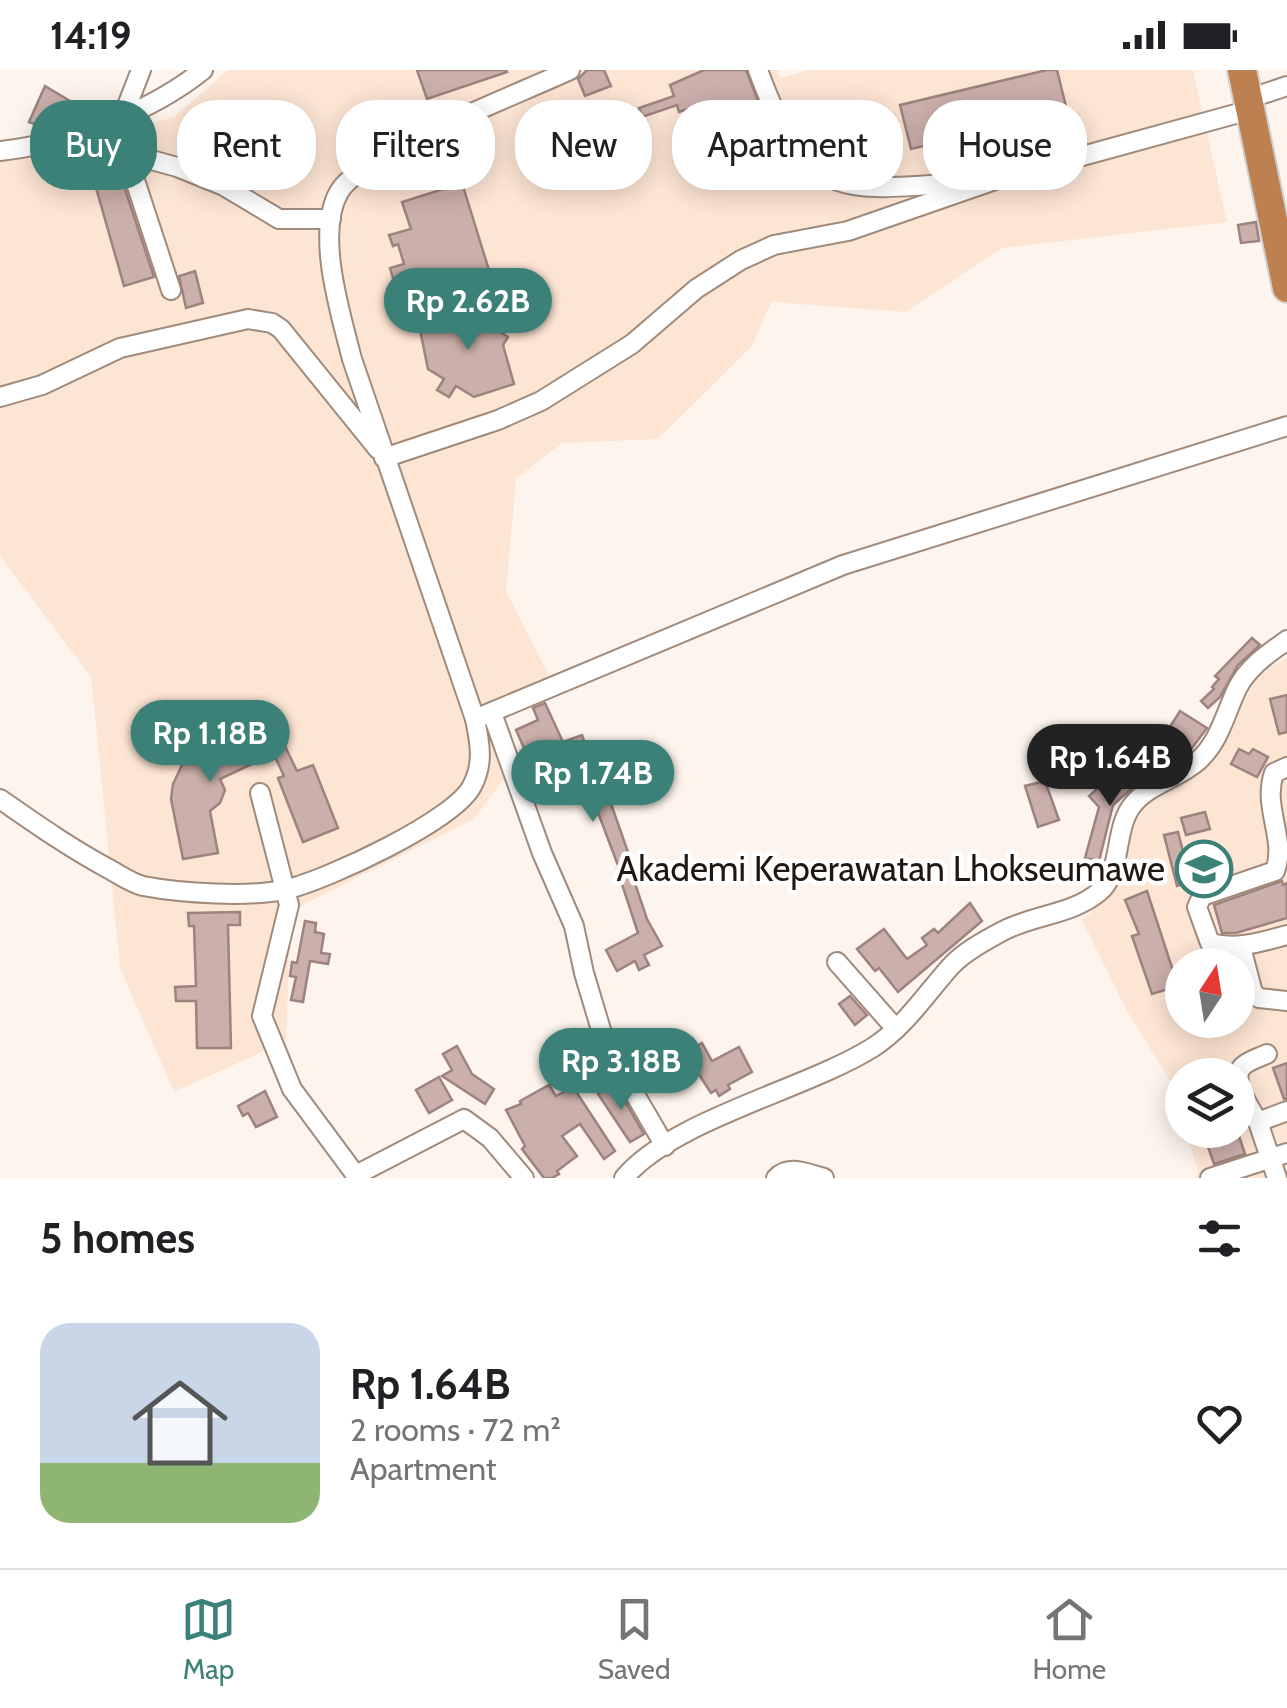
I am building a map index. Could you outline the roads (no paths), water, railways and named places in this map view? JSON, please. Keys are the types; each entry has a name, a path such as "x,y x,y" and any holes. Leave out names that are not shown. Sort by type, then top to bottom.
{"highway":[{"path":"1242,70 1287,288"}],"street":[{"path":"129,100 141,70"},
{"path":"157,101 203,70"},
{"path":"570,70 483,108 364,168 339,191 330,218 330,248 352,360 384,458 483,716 574,926 606,1043 665,1146"},
{"path":"758,70 775,117 790,144 807,163 848,186 923,185"},
{"path":"1087,152 1249,104 1287,86"},
{"path":"0,151 30,146"},
{"path":"157,162 224,186 279,220 330,218"},
{"path":"138,190 171,290"},
{"path":"384,458 498,420 541,401 632,344 696,290 740,260 774,245 848,231 966,190"},
{"path":"0,397 42,385 120,348 260,320 281,329 384,458"},
{"path":"483,716 843,565 1287,426"},
{"path":"624,1178 637,1162 702,1126 874,1047 896,1029 953,964 981,944 1006,929 1100,891 1108,879 1129,809 1141,796 1198,762 1222,731 1238,687 1254,665 1287,640"},
{"path":"0,798 66,846 140,885 220,894 287,889 374,854 448,812 465,798 480,765 483,716"},
{"path":"1287,767 1274,774 1271,784 1286,843 1282,862 1275,871 1202,896 1197,906 1210,943 1241,947 1287,935"},
{"path":"260,793 289,904 262,1016 292,1088 357,1177 464,1119 490,1138 524,1178"},
{"path":"1241,947 1253,993 1259,998 1287,1001"},
{"path":"838,962 896,1029"},
{"path":"1267,1054 1243,1065 1239,1082 1278,1155 1276,1178"},
{"path":"1258,1122 1287,1112"},
{"path":"1210,1178 1278,1155"},
{"path":"776,1178 793,1170 824,1178"}],"place":[{"name":"Akademi Keperawatan Lhokseumawe","path":"1204,869"}]}
